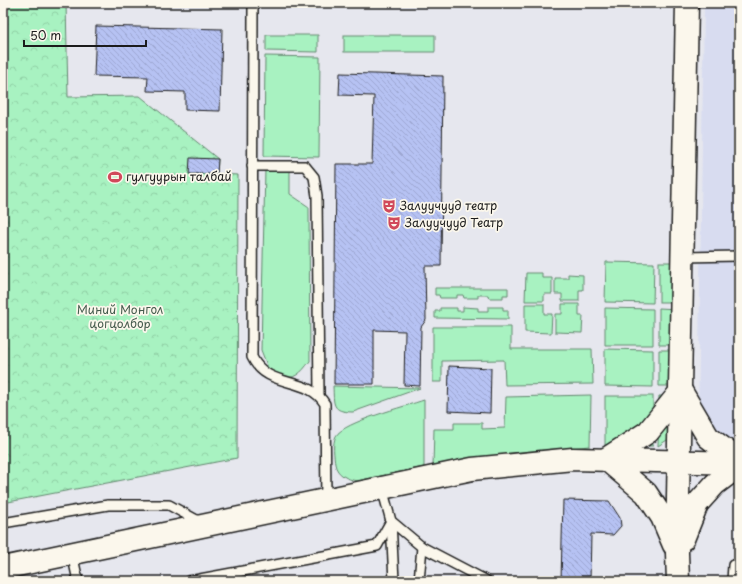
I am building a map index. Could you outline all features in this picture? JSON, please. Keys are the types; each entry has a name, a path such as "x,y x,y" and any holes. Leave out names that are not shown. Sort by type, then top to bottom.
{"main road":[{"path":"678,581 677,553 680,462 687,3"},
{"path":"606,459 648,432 681,391"},
{"path":"681,391 708,437 739,463"},
{"path":"3,568 472,470 573,459 739,463"},
{"path":"606,459 646,493 662,517 677,553"},
{"path":"677,553 697,504 715,484 739,463"}],"lane":[{"path":"253,3 252,357 256,366 266,373 275,378 311,390 319,395 325,404 326,500"},
{"path":"252,166 305,166 314,177 317,196 319,395"},
{"path":"683,257 739,256"},
{"path":"382,488 392,521 394,581"},
{"path":"3,523 108,505 169,505 206,525"},
{"path":"392,521 422,547 487,581"},
{"path":"189,581 377,546 392,521"},
{"path":"419,581 422,547"},
{"path":"72,553 78,581"},
{"path":"732,581 733,565"}],"shaded area":[{"path":"704,3 739,3 739,444 707,444 698,424"}],"green space":[{"name":"Миний Монгол цогцолбор","path":"3,3 66,3 68,97 140,96 218,159 217,174 238,175 237,458 3,503"},
{"path":"266,35 318,35 318,52 266,51"},
{"path":"344,35 435,35 435,52 344,52"},
{"path":"265,56 320,57 319,157 264,156"},
{"path":"265,169 290,169 290,194 309,207 310,361 297,375 290,378 279,378 268,368 261,350"},
{"path":"606,262 654,263 653,303 605,302"},
{"path":"659,262 674,262 674,302 659,302"},
{"path":"526,273 542,273 542,278 552,278 552,294 544,294 544,301 525,301"},
{"path":"568,274 583,275 583,290 579,290 579,301 562,301 562,294 555,294 555,278 568,278"},
{"path":"435,288 508,288 508,295 503,295 503,298 489,298 488,295 478,295 478,298 464,298 463,295 457,295 457,298 440,298 439,295 435,295"},
{"path":"525,304 544,304 544,314 552,314 551,333 525,332"},
{"path":"562,304 579,304 579,316 583,316 582,333 555,332 555,314 562,314"},
{"path":"463,307 478,308 478,311 488,311 488,307 503,307 503,310 508,310 508,319 435,318 435,311 440,311 440,308 457,308 457,311 463,311"},
{"path":"605,308 653,309 653,345 605,345"},
{"path":"659,308 677,309 677,345 659,345"},
{"path":"433,327 511,327 511,349 592,349 593,384 505,385 504,360 442,361 442,382 433,382"},
{"path":"605,349 653,350 653,387 605,386"},
{"path":"659,350 678,350 677,386 659,386"},
{"path":"333,386 420,388 353,412 346,412 337,409 335,406"},
{"path":"591,395 590,446 510,454 433,466 434,429 454,429 454,423 482,423 482,429 505,428 506,397"},
{"path":"605,396 653,396 653,446 605,446"},
{"path":"659,396 677,396 670,438 658,446"},
{"path":"424,400 424,467 357,481 346,478 340,474 335,464 334,446 336,436 341,431 362,420"}],"building":[{"path":"96,26 222,29 220,111 185,110 185,92 147,91 148,77 94,76"},
{"name":"Залуучууд театр","path":"340,73 443,76 441,266 425,266 426,320 421,327 420,386 404,385 405,331 374,330 374,384 334,384 336,164 372,164 374,96 339,95"},
{"path":"190,158 218,159 217,174 189,174"},
{"path":"449,366 491,368 490,413 448,411"},
{"path":"563,500 609,501 620,518 621,526 613,535 591,534 590,581 561,581"}],"place":[{"name":"гулгуурын талбай","path":"115,177"},
{"name":"Залуучууд театр","path":"389,206"},
{"name":"Залуучууд Театр","path":"394,223"}]}
